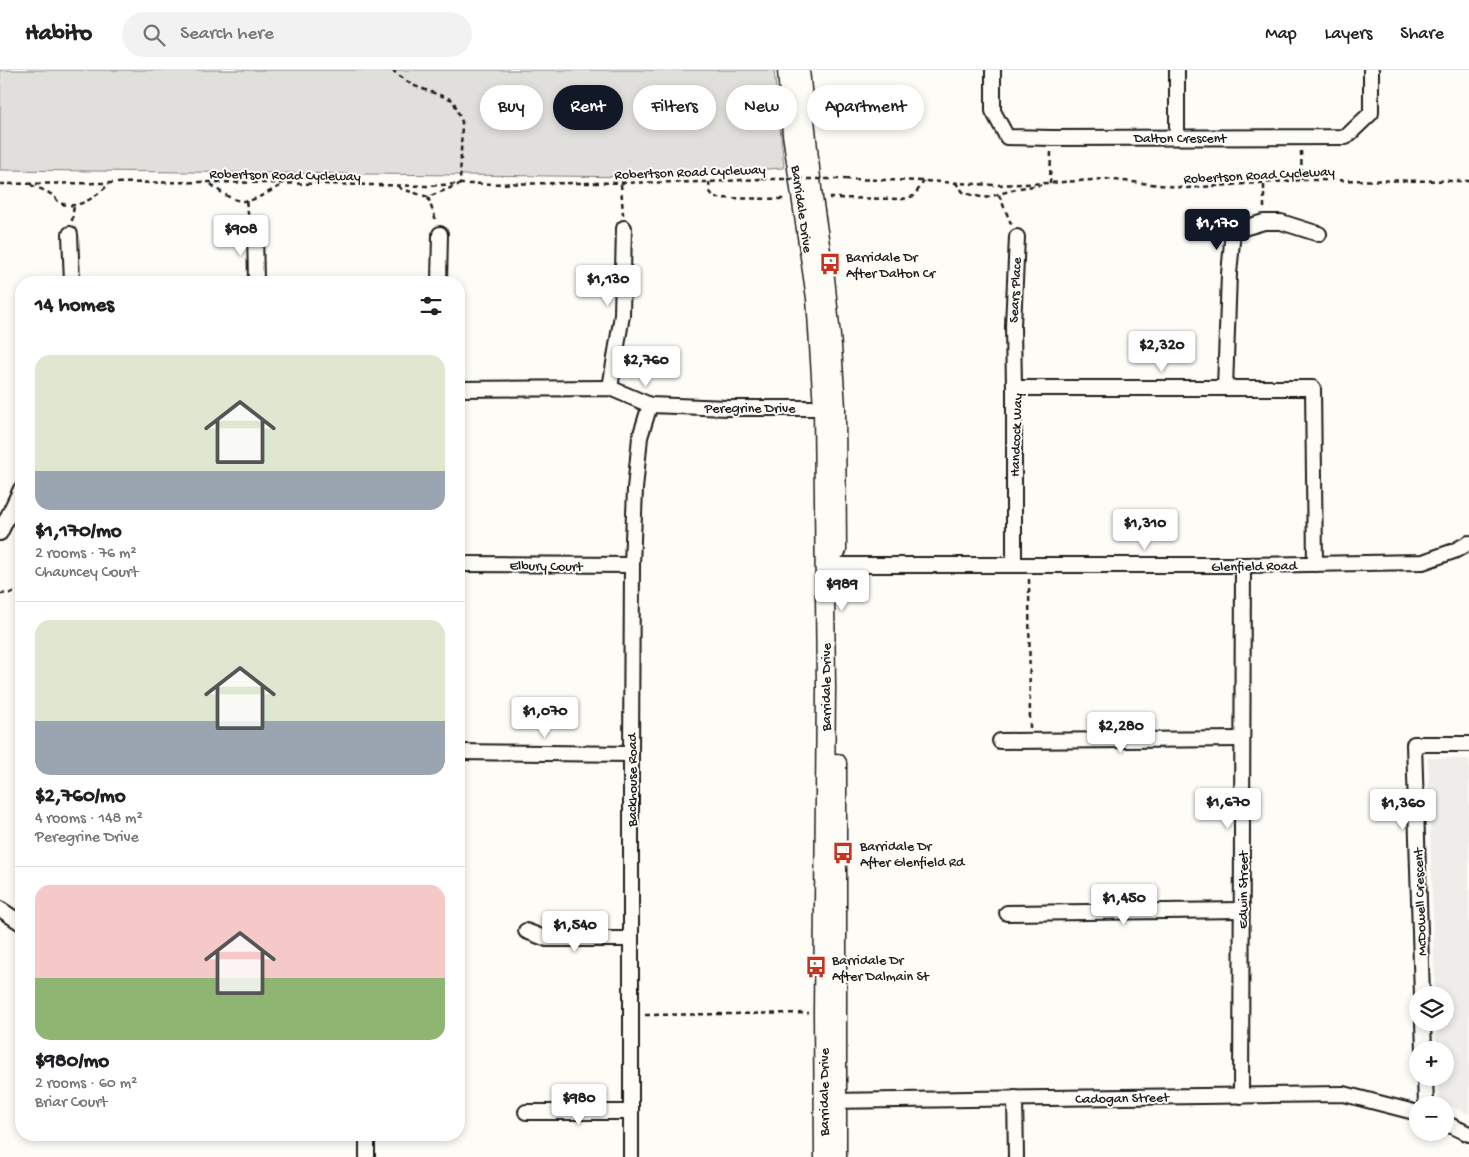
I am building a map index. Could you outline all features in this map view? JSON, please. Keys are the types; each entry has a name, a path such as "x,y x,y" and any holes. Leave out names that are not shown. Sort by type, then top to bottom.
{"street":[{"name":"Barridale Drive","path":"787,70 792,134 816,298 829,408"},
{"name":"Barridale Drive","path":"800,70 813,198 825,278 832,346 829,408 831,565 830,1101 824,1157"},
{"name":"Dalton Crescent","path":"993,70 993,111 1007,137 1052,138 1346,137 1371,113 1371,70"},
{"path":"1177,70 1177,137"},
{"path":"1225,388 1229,274 1233,231 1264,222 1281,222 1319,234"},
{"path":"610,388 622,315 624,228"},
{"path":"255,231 256,276"},
{"path":"70,234 72,276"},
{"path":"439,276 440,234"},
{"name":"Sears Place","path":"1014,388 1012,326 1017,237"},
{"name":"Peregrine Drive","path":"465,389 610,388 650,405 728,408 829,408"},
{"name":"Handcock Way","path":"1014,565 1014,388 1313,388 1315,564"},
{"name":"Backhouse Road","path":"631,1157 632,565 635,489 640,436 650,405"},
{"path":"0,533 15,502"},
{"name":"Glenfield Road","path":"831,565 1243,565 1423,562 1454,551 1469,543"},
{"name":"Elbury Court","path":"465,564 632,565"},
{"name":"Barridale Drive","path":"831,565 823,1013 830,1101 837,1157"},
{"name":"Edwin Street","path":"1241,1096 1243,565"},
{"path":"1000,741 1242,739"},
{"name":"McDowell Crescent","path":"1422,986 1414,744 1469,744"},
{"path":"465,752 631,754"},
{"path":"0,909 15,919"},
{"path":"1007,913 1242,910"},
{"path":"526,931 547,939 630,939"},
{"name":"Cadogan Street","path":"830,1101 1344,1094 1409,1111"},
{"path":"1015,1098 1016,1157"},
{"path":"526,1112 631,1112"},
{"path":"1454,1127 1469,1134"},
{"path":"366,1141 367,1157"}],"path":[{"path":"392,70 412,85 453,100 462,122 460,184 428,196 402,189 396,185"},
{"path":"1301,137 1302,180"},
{"path":"955,182 964,193 985,198 1020,188 1050,183 1052,138"},
{"name":"Robertson Road Cycleway","path":"0,184 210,182 426,186 845,179 995,185 1105,179 1186,188 1302,180 1469,181"},
{"path":"822,198 903,199 914,196 924,181"},
{"path":"210,182 218,190 231,198 246,201 283,184"},
{"path":"709,182 710,192 715,198 789,199"},
{"path":"1264,182 1264,222"},
{"path":"29,184 51,194 59,203 74,205 90,200 102,192 109,184"},
{"path":"621,184 624,228"},
{"name":"Sears Place","path":"999,195 1017,237"},
{"path":"428,196 440,234"},
{"path":"246,201 248,216 255,231"},
{"path":"1030,565 1030,741"},
{"path":"0,594 15,593"},
{"path":"631,1015 823,1013"}],"shaded area":[{"path":"0,70 774,70 776,85 726,85 726,130 780,130 784,166 783,168 642,177 0,170"},
{"path":"1428,758 1469,759 1469,1114 1454,1108 1454,1096 1439,1096 1438,1086 1454,1086 1454,1041 1437,1041 1436,1031 1454,1031 1454,986 1435,986"}],"place":[{"name":"Barridale Dr After Dalton Cr","path":"830,264"},
{"name":"Barridale Dr After Glenfield Rd","path":"843,853"},
{"name":"Barridale Dr After Dalmain St","path":"816,967"}]}
